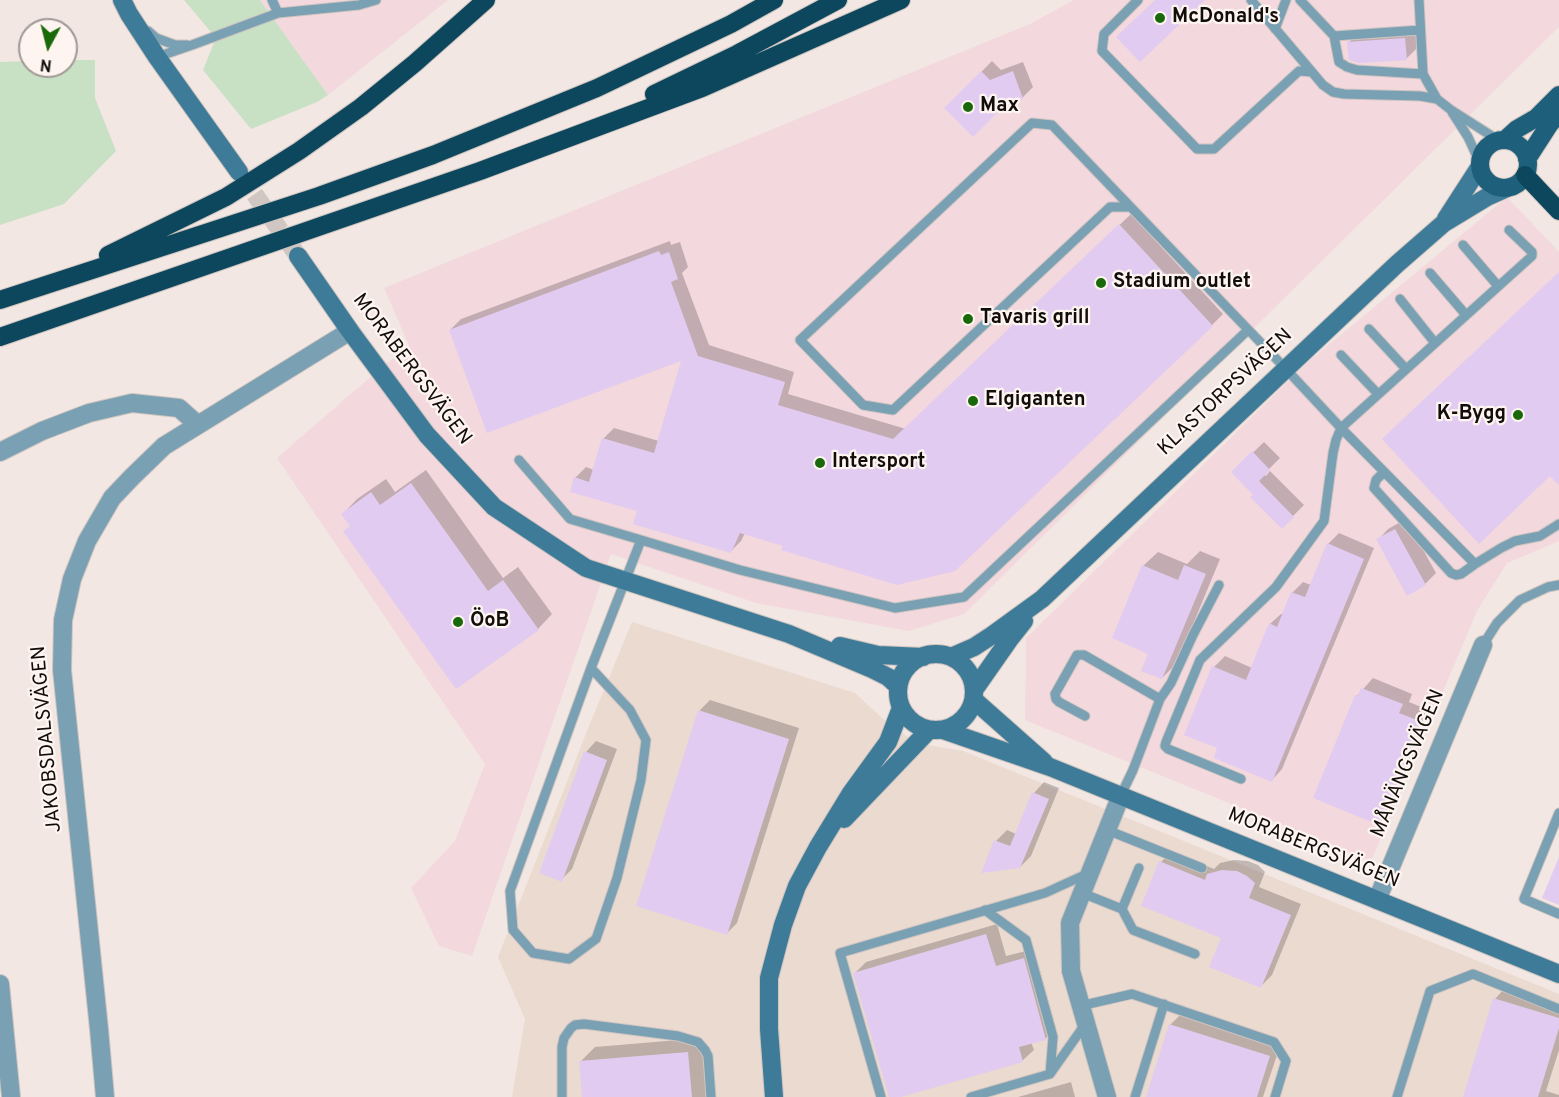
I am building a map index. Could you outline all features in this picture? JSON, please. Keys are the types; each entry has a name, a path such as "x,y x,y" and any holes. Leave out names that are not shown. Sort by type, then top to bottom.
{"highway":[{"path":"50,283 226,196 299,152 361,107 486,0"},
{"path":"0,300 319,196 433,155 597,88 731,24 774,0"},
{"path":"480,171 675,84 838,0"},
{"path":"0,337 480,171 702,88 901,0"},
{"path":"1526,167 1559,211"}],"main road":[{"path":"1559,94 1536,118 1487,146 1482,152 1479,164 1482,176 1490,184 1498,187 1506,188 1515,185 1521,180 1549,125 1559,113"},
{"path":"1502,139 1516,143 1523,148 1526,167"}],"street":[{"path":"125,7 157,57 239,172"},
{"name":"KLASTORPSVÄGEN","path":"1444,223 1479,164"},
{"name":"KLASTORPSVÄGEN","path":"951,657 992,636 1041,599 1397,264 1444,223 1486,197 1506,188"},
{"name":"MORABERGSVÄGEN","path":"298,256 427,435 494,507 586,568 789,634 878,655 922,657"},
{"name":"JAKOBSDALSVÄGEN","path":"105,1097 62,670 63,620 72,579 79,559 112,498 164,446 350,330"},
{"path":"0,452 42,430 89,413 132,403 179,408 198,425"},
{"name":"KLASTORPSVÄGEN","path":"974,695 1009,640 1041,599"},
{"name":"MORABERGSVÄGEN","path":"789,634 872,669 888,677 898,686"},
{"name":"MÅNÄNGSVÄGEN","path":"1377,900 1482,645"},
{"path":"937,654 951,657 967,670 972,680 974,695 970,710 965,718 955,726 936,730 917,726 901,708 898,686 902,675 922,657 937,654"},
{"name":"MORABERGSVÄGEN","path":"974,695 1050,767"},
{"path":"774,1097 769,1029 769,978 783,925 797,886 818,847 851,793 888,742 901,708"},
{"path":"818,847 936,730"},
{"name":"MORABERGSVÄGEN","path":"936,730 1050,767 1559,974"},
{"path":"1107,1097 1071,971 1070,923 1121,795"},
{"path":"0,984 11,1097"}],"lane":[{"path":"272,0 278,13"},
{"path":"157,57 278,13 359,5 376,0"},
{"path":"1138,0 1104,34 1102,51 1197,149 1214,149 1299,71 1312,72"},
{"path":"1251,0 1323,85 1333,92 1420,96 1437,99"},
{"path":"1275,29 1286,0"},
{"path":"1300,0 1334,36 1339,62 1347,67 1357,70 1423,74"},
{"path":"1419,0 1423,74 1437,99 1451,110 1502,139"},
{"path":"125,7 156,38 175,45 192,45"},
{"path":"1334,36 1420,30"},
{"path":"1451,110 1468,137 1479,164"},
{"path":"1130,207 1110,207 893,410 862,405 800,340 1032,123 1052,125 1341,428 1475,564"},
{"path":"1241,779 1165,746 1200,660 1276,587 1324,521 1333,453 1341,428 1532,256 1532,252 1509,230"},
{"path":"1463,245 1498,286"},
{"path":"1430,273 1466,315"},
{"path":"1400,299 1435,343"},
{"path":"1369,329 1406,369"},
{"path":"519,460 570,519 740,570 895,608 964,597 1248,330"},
{"path":"1341,355 1378,394"},
{"path":"1384,472 1376,480 1374,488 1456,576 1501,548 1540,536 1559,524"},
{"path":"591,669 630,710 646,740 641,780 616,878 596,939 569,959 533,953 513,930 510,891 591,669 641,540"},
{"path":"1121,795 1160,699 1171,683 1219,585"},
{"path":"1482,645 1497,623 1520,600 1548,587 1559,585"},
{"path":"1085,716 1059,702 1055,694 1077,655 1084,654 1160,699"},
{"path":"1559,813 1524,899 1559,914"},
{"path":"1107,830 1202,868"},
{"path":"1122,909 1139,868"},
{"path":"881,1097 840,953 1045,893 1090,872"},
{"path":"1082,893 1122,909 1133,930 1195,954"},
{"path":"985,910 1026,940 1053,1037 1050,1074"},
{"path":"1397,1097 1430,991 1473,974 1559,1009"},
{"path":"1080,1006 1132,994 1274,1042 1286,1061 1275,1097"},
{"path":"1135,1097 1164,1004"},
{"path":"971,1097 1050,1074 1086,1023"},
{"path":"562,1097 564,1038 566,1032 575,1025 584,1024 678,1035 699,1042 708,1056 711,1097"}],"shaded area":[{"path":"260,0 448,0 328,95"},
{"path":"1074,0 1559,0 1559,27 964,614 909,631 756,603 611,554 472,956 439,946 411,888 455,841 485,764 277,458 409,345 384,288 1030,24"},
{"path":"1507,197 1559,252 1559,541 1507,563 1477,611 1371,861 1025,720 1026,638 1308,362"},
{"path":"632,622 855,693 883,719 916,743 963,751 1559,994 1559,1097 512,1097 525,1019 498,957"}],"green space":[{"path":"184,0 260,0 328,95 317,102 251,129 203,70 216,38"},
{"path":"78,60 95,60 95,98 116,151 64,204 0,225 0,62 18,61 18,78 78,78"}],"building":[{"path":"1155,0 1205,0 1140,62 1116,37"},
{"path":"1405,38 1407,60 1359,63 1349,60 1347,42"},
{"path":"981,71 990,80 1013,71 1023,99 1003,107 973,137 944,108"},
{"path":"1119,224 1213,326 955,571 897,585 781,550 783,546 740,533 731,553 633,524 637,511 570,492 574,477 589,482 602,438 654,453 681,361 487,433 449,330 659,251 661,255 669,252 678,279 671,282 698,356 785,382 778,405 893,439"},
{"path":"1559,272 1559,485 1550,476 1479,544 1382,439"},
{"path":"1252,451 1270,470 1259,481 1294,517 1282,529 1250,497 1253,495 1231,472"},
{"path":"411,483 488,591 503,580 539,630 456,689 343,531 350,526 341,514 371,492 380,505"},
{"path":"1395,529 1426,585 1407,596 1376,539"},
{"path":"1327,543 1364,559 1272,782 1214,758 1217,748 1184,735 1212,666 1246,680 1269,623 1277,627 1291,592 1305,597"},
{"path":"1142,565 1178,580 1184,565 1206,574 1162,679 1141,671 1148,654 1112,638"},
{"path":"1361,688 1403,704 1399,713 1422,722 1379,825 1313,798 1355,695 1358,696"},
{"path":"698,710 789,739 727,935 636,906"},
{"path":"584,751 607,760 562,882 539,873"},
{"path":"1032,792 1049,799 1020,868 981,873 994,840 1010,846"},
{"path":"1559,857 1559,905 1542,898"},
{"path":"1159,861 1205,880 1207,874 1222,870 1237,871 1255,883 1249,898 1291,915 1261,988 1209,967 1221,938 1141,906"},
{"path":"986,934 996,966 1024,958 1046,1040 1019,1047 1023,1062 901,1097 889,1097 853,973"},
{"path":"1493,998 1559,1018 1559,1028 1538,1097 1463,1097"},
{"path":"1169,1024 1270,1056 1257,1097 1146,1097"},
{"path":"688,1052 692,1097 582,1097 579,1061"}],"tunnel":[{"path":"239,172 298,256"}],"place":[{"name":"McDonald's","path":"1160,18"},
{"name":"Max","path":"968,107"},
{"name":"Stadium outlet","path":"1101,283"},
{"name":"Tavaris grill","path":"968,319"},
{"name":"Elgiganten","path":"973,401"},
{"name":"K-Bygg","path":"1518,415"},
{"name":"Intersport","path":"820,463"},
{"name":"ÖoB","path":"458,622"}]}
